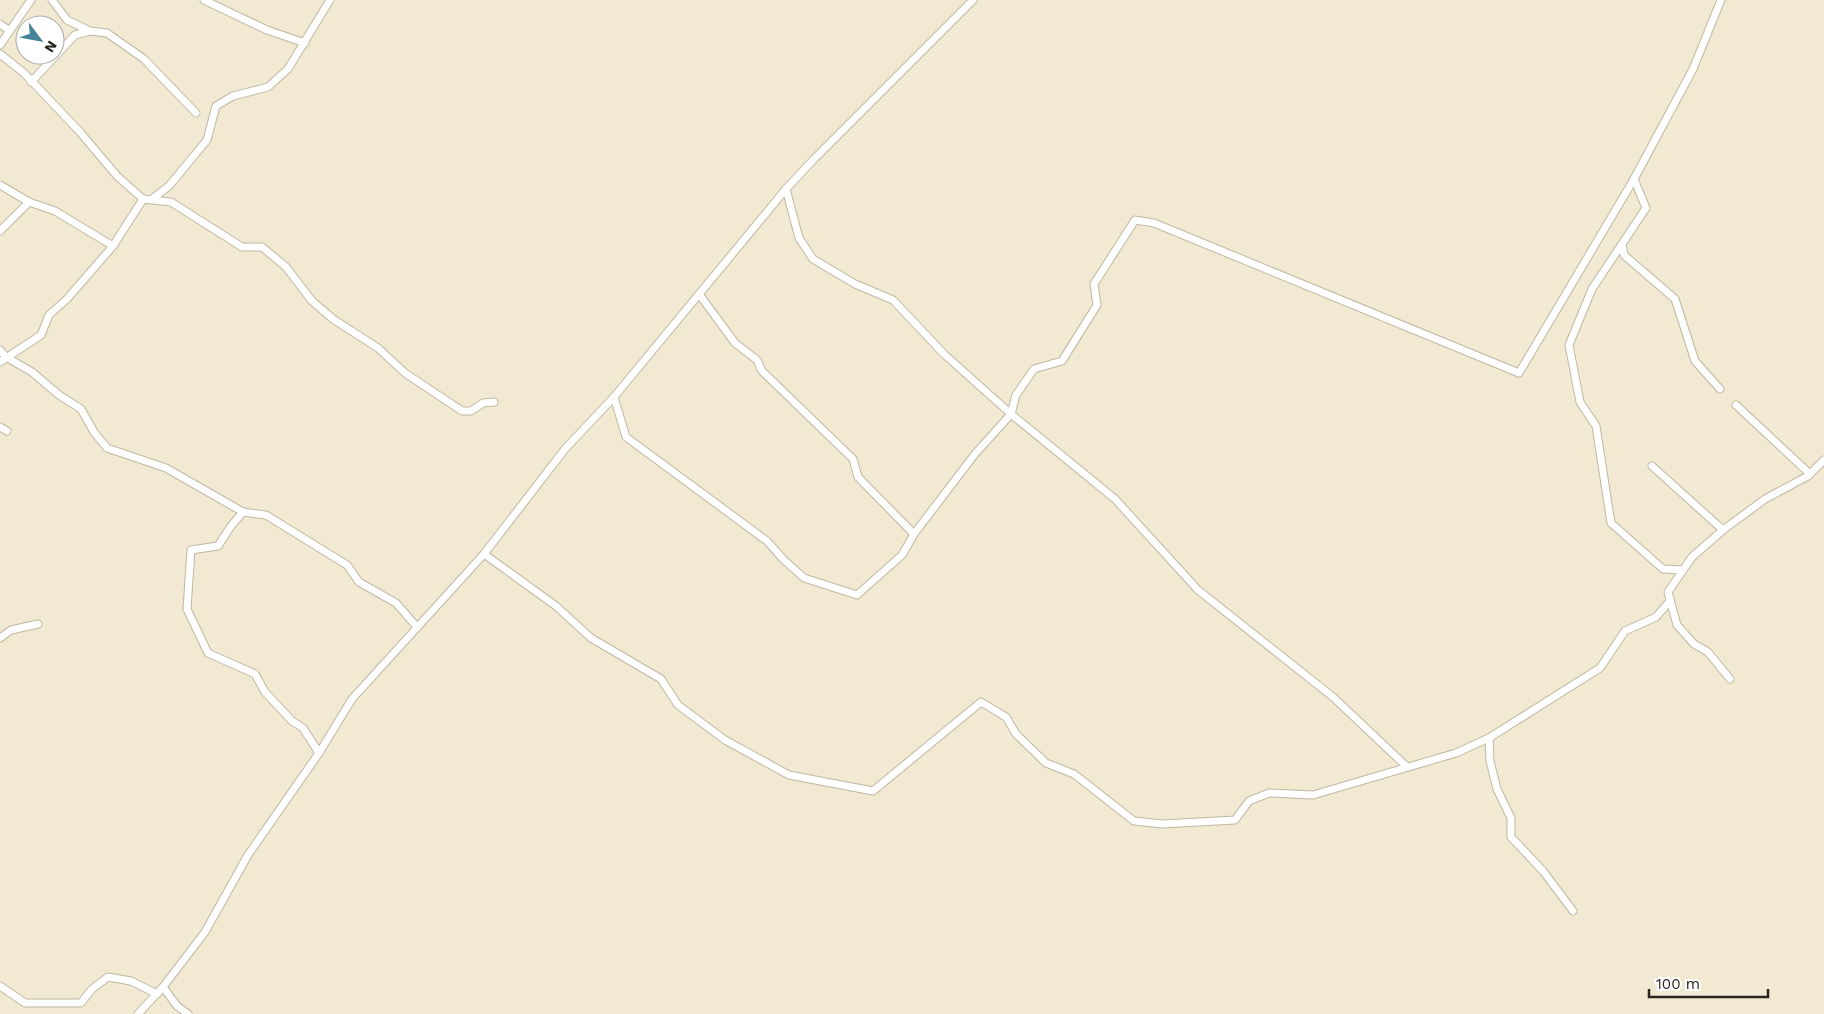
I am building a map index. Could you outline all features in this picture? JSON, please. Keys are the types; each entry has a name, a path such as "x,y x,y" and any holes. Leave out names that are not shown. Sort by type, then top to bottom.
{"street":[{"path":"0,45 31,0"},
{"path":"52,0 67,20 90,31"},
{"path":"204,0 267,30 305,43"},
{"path":"152,199 169,186 207,140 216,106 233,96 268,87 288,69 330,0"},
{"path":"138,1014 163,987 205,932 248,855 319,753 352,699 484,554 566,449 614,397 786,189 814,158 973,0"},
{"path":"614,397 626,437 767,540 783,559 804,578 857,595 902,555 914,534 975,454 1011,414 1016,395 1034,369 1062,361 1097,305 1094,284 1135,220 1154,223 1519,373 1634,179 1692,69 1720,0"},
{"path":"0,24 10,31"},
{"path":"31,82 75,35 90,31 107,32 144,59 196,113"},
{"path":"0,54 24,73 80,132 116,176 143,199 171,202 242,247 262,247 286,267 312,301 333,319 378,348 405,373 462,411 471,412 483,403 494,402"},
{"path":"1634,179 1646,208 1592,289 1569,344 1580,402 1596,426 1610,523 1663,569 1683,570"},
{"path":"0,186 29,202 55,211 113,246"},
{"path":"786,189 799,238 813,259 855,284 894,300 944,354 1011,414 1115,499 1198,590 1333,697 1406,766"},
{"path":"0,362 41,335 49,315 67,299 113,246 143,199"},
{"path":"0,230 29,202"},
{"path":"1622,244 1624,255 1675,299 1695,361 1720,389"},
{"path":"699,294 735,343 757,360 762,371 853,459 858,478 914,534"},
{"path":"0,350 6,357 32,372 59,395 81,409 94,432 107,448 166,468 243,512 266,515 347,565 359,582 396,603 417,627"},
{"path":"1736,405 1810,474"},
{"path":"0,427 7,431"},
{"path":"1730,679 1708,652 1694,644 1677,625 1668,592 1692,557 1723,530 1765,499 1810,474 1824,460"},
{"path":"1652,466 1723,530"},
{"path":"243,512 218,546 191,550 187,609 208,653 255,674 265,692 292,721 303,728 319,753"},
{"path":"484,554 556,606 591,638 661,679 678,705 725,740 789,775 873,791 981,702 1006,716 1016,734 1046,763 1074,774 1134,821 1162,824 1235,820 1249,801 1268,793 1313,795 1406,766 1456,753 1489,738 1600,668 1625,631 1656,616 1670,601"},
{"path":"0,638 12,630 38,624"},
{"path":"1489,738 1490,761 1497,789 1511,818 1511,837 1543,870 1573,911"},
{"path":"0,986 25,1003 46,1005 81,1003 92,989 108,977 131,982 157,994"},
{"path":"163,987 177,1006 188,1014"}]}
